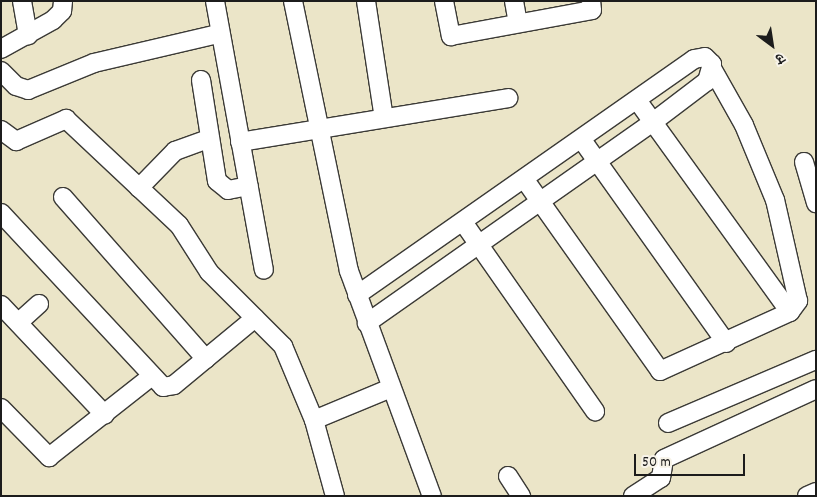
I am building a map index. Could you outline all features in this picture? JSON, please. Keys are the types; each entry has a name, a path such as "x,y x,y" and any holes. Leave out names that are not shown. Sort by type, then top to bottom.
{"street":[{"path":"22,1 28,35"},
{"path":"1,49 53,20 62,11 63,1"},
{"path":"215,1 218,34 264,270"},
{"path":"293,1 358,295 432,496"},
{"path":"366,1 384,118"},
{"path":"444,1 451,36 592,10 591,1"},
{"path":"514,1 518,23"},
{"path":"4,78 28,90 94,63 218,34"},
{"path":"358,295 582,140 694,59 706,57 744,125 775,200 798,301 790,312 726,343 660,371 525,180"},
{"path":"367,323 653,122 707,81 713,70"},
{"path":"201,80 220,187 249,186"},
{"path":"240,142 508,98"},
{"path":"638,100 790,312"},
{"path":"1,130 16,141 66,119 179,225 209,272 283,346 314,420 335,496"},
{"path":"140,188 175,152 210,138"},
{"path":"582,140 726,343"},
{"path":"804,162 816,203"},
{"path":"63,197 206,359"},
{"path":"1,213 152,376 168,388 255,318"},
{"path":"463,222 477,245 595,411"},
{"path":"19,322 39,304"},
{"path":"1,305 105,415"},
{"path":"668,423 816,360"},
{"path":"1,408 49,457 105,415 152,376"},
{"path":"314,420 391,388"},
{"path":"633,496 661,478 664,459 816,389"},
{"path":"508,476 522,496"},
{"path":"807,496 816,492"}]}
